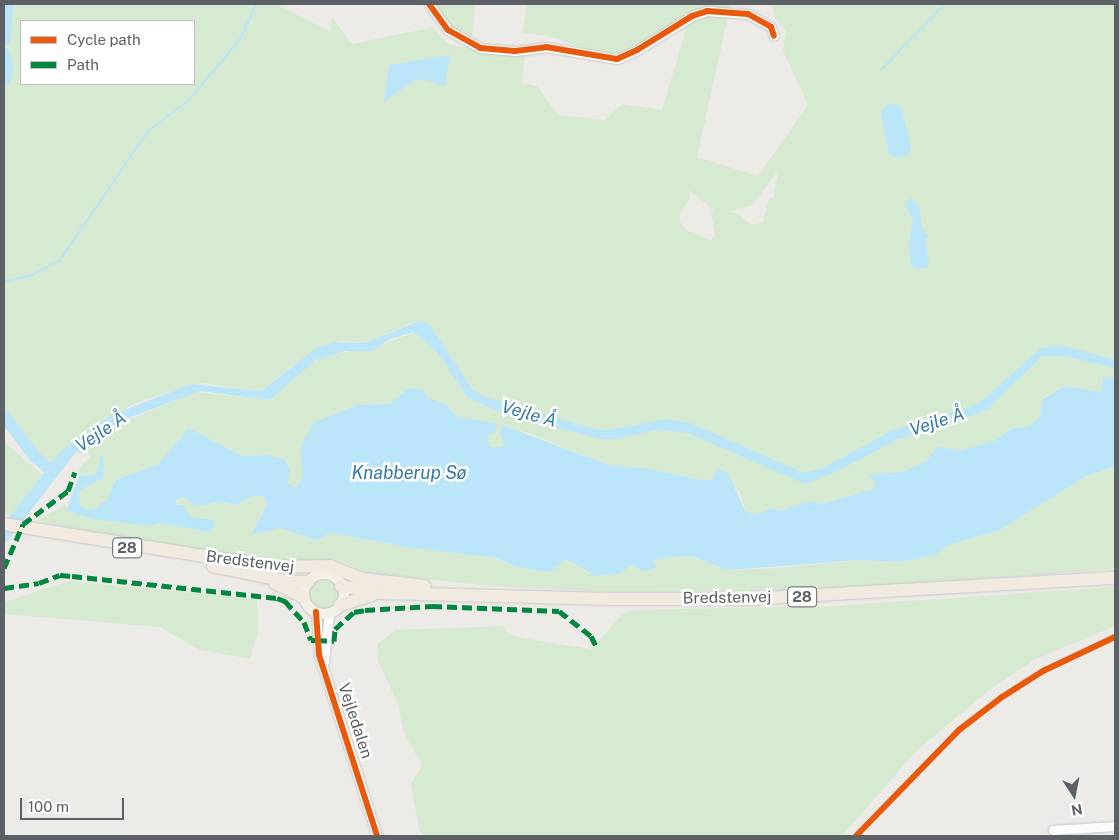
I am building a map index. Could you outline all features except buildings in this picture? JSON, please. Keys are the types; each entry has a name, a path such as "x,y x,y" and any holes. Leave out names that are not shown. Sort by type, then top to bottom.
{"highway":[{"name":"Bredstenvej","path":"4,524 276,568 330,566 372,580 489,594"},
{"name":"Bredstenvej","path":"39,530 259,576 308,582"},
{"name":"Bredstenvej","path":"259,576 304,597"},
{"name":"Bredstenvej","path":"334,609 348,600 381,594 489,594 612,600 748,599 1115,578"},
{"name":"Bredstenvej","path":"341,586 381,594"}],"main road":[{"name":"28","path":"308,582 324,574 336,579 341,586"},
{"path":"304,597 308,582"},
{"path":"334,609 343,598 341,586"},
{"name":"28","path":"304,597 309,608 316,612 334,609"}],"street":[{"path":"429,4 448,30 480,48 515,51 546,47 617,59 637,50 692,16 707,11 748,14 771,27 774,36"},
{"name":"Vejledalen","path":"324,668 334,609"},
{"name":"Vejledalen","path":"316,612 319,655 377,836"},
{"path":"1053,830 1115,826"}],"green space":[{"path":"7,4 277,4 330,31 332,17 352,44 433,27 449,45 525,54 522,83 537,86 558,115 605,120 622,104 662,110 688,23 707,13 729,12 697,157 758,176 808,105 783,51 786,32 775,18 772,4 1115,4 1115,378 1103,377 1101,392 1065,386 1043,398 1039,418 1028,427 1012,428 996,440 960,451 938,446 925,462 902,472 868,475 877,482 873,489 821,504 812,501 780,511 770,508 757,515 746,512 739,491 717,469 713,480 702,480 644,468 609,465 520,430 505,441 502,447 491,447 488,442 489,435 470,421 457,417 448,405 428,398 423,390 409,388 389,404 358,405 303,443 302,478 297,489 287,483 267,455 242,456 189,428 157,465 116,480 106,502 101,502 97,509 86,510 80,505 79,491 103,478 100,458 98,470 94,475 79,476 80,467 91,456 76,452 116,425 197,392 270,400 304,368 324,356 378,346 416,332 412,323 365,343 340,341 296,363 261,391 201,383 143,400 111,415 61,451 48,468 4,412 4,80 7,68 4,41","holes":["778,171 774,196 769,199 763,222 751,225 739,214 729,212 752,205","689,190 714,210 711,213 715,235 711,240 688,231 680,222 680,213 690,199"]},
{"path":"436,4 475,4 472,40 447,24"},
{"path":"527,4 731,4 730,8 702,9 643,43 618,54 604,55 549,36 522,33"},
{"path":"4,442 43,475 11,515 4,514"},
{"path":"1115,466 1115,569 930,583 756,591 615,592 490,586 370,573 334,559 288,565 163,546 37,521 66,504 66,511 150,526 160,523 210,532 204,518 197,520 190,517 176,500 182,497 210,504 223,502 236,505 255,495 264,497 267,505 251,535 279,528 317,540 331,533 413,548 496,558 518,567 555,564 566,559 586,572 628,568 631,565 671,557 691,556 728,570 778,568 860,560 899,562 936,555 948,545 1000,530 1086,476"},
{"path":"324,579 335,583 339,594 335,605 324,609 313,605 309,594 313,583"},
{"path":"69,581 257,599 258,631 250,659 200,650 160,627 4,614 4,602"},
{"path":"1115,587 1115,626 1036,659 993,687 916,751 842,836 424,836 419,829 411,784 422,766 403,730 398,704 378,661 377,644 395,630 504,626 508,634 521,638 591,649 620,617 630,610 831,606"}],"water":[{"path":"451,55 444,86 424,79 413,81 384,102 389,65"},
{"path":"896,104 901,107 911,147 909,154 899,158 889,154 881,113 887,105"},
{"path":"911,197 919,207 922,228 928,236 925,243 929,257 927,268 915,268 911,264 909,244 913,220 905,204"},
{"name":"Vejle Å","path":"417,322 425,322 432,328 472,389 487,398 599,430 611,430 665,419 690,423 804,473 823,468 891,431 978,404 1041,348 1061,345 1115,360 1115,368 1064,356 1042,356 986,411 896,440 838,471 805,484 688,433 657,430 617,439 600,439 502,413 468,398 438,353 414,332 390,339 372,351 345,351 316,360 270,400 201,391 128,418 97,435 76,452 4,545 4,524 61,451 111,415 192,384 261,391 315,349 333,342 365,343"},
{"name":"Knabberup Sø","path":"1103,377 1115,378 1115,466 1086,476 1000,530 948,545 936,555 899,562 860,560 728,570 691,556 653,560 656,567 645,572 631,565 621,573 595,576 566,559 550,572 518,567 496,558 413,548 331,533 317,540 279,528 251,535 267,505 264,497 255,495 236,505 223,502 196,506 183,497 176,500 177,505 184,505 190,517 213,520 215,524 210,532 160,523 150,526 93,519 66,511 79,476 94,475 98,470 100,457 104,457 103,478 79,491 80,505 86,510 97,509 101,502 106,502 116,480 157,465 189,428 242,456 267,455 284,459 290,471 287,483 297,488 302,477 301,447 313,423 358,405 389,404 409,388 423,390 428,398 447,405 457,417 496,423 496,432 489,435 488,442 491,447 502,447 504,441 499,433 503,425 609,465 644,468 702,480 712,480 717,468 728,473 746,512 757,515 770,508 780,511 812,501 821,504 873,489 876,482 867,475 902,472 925,462 938,446 960,451 996,440 1012,428 1028,427 1039,418 1043,399 1065,386 1101,392"}],"waterway":[{"path":"4,41 7,4"},
{"path":"4,281 30,276 60,260 148,131 189,100 241,38 256,4"},
{"path":"881,70 945,4"},
{"path":"4,54 7,68 4,80"},
{"path":"4,416 35,457 53,472"}],"marked path":[{"path":"4,568 23,524 68,491 75,472"},
{"path":"4,588 39,583 60,575 277,598 285,601 304,622 311,640 334,641 335,629 354,612 365,610 432,606 559,611 591,636 596,646"}],"cycle path":[{"path":"429,4 448,30 480,48 515,51 546,47 617,59 637,50 692,16 707,11 748,14 771,27 774,36"},
{"path":"316,612 319,655 377,836"},
{"path":"856,836 959,730 1002,697 1043,671 1115,637"}]}
